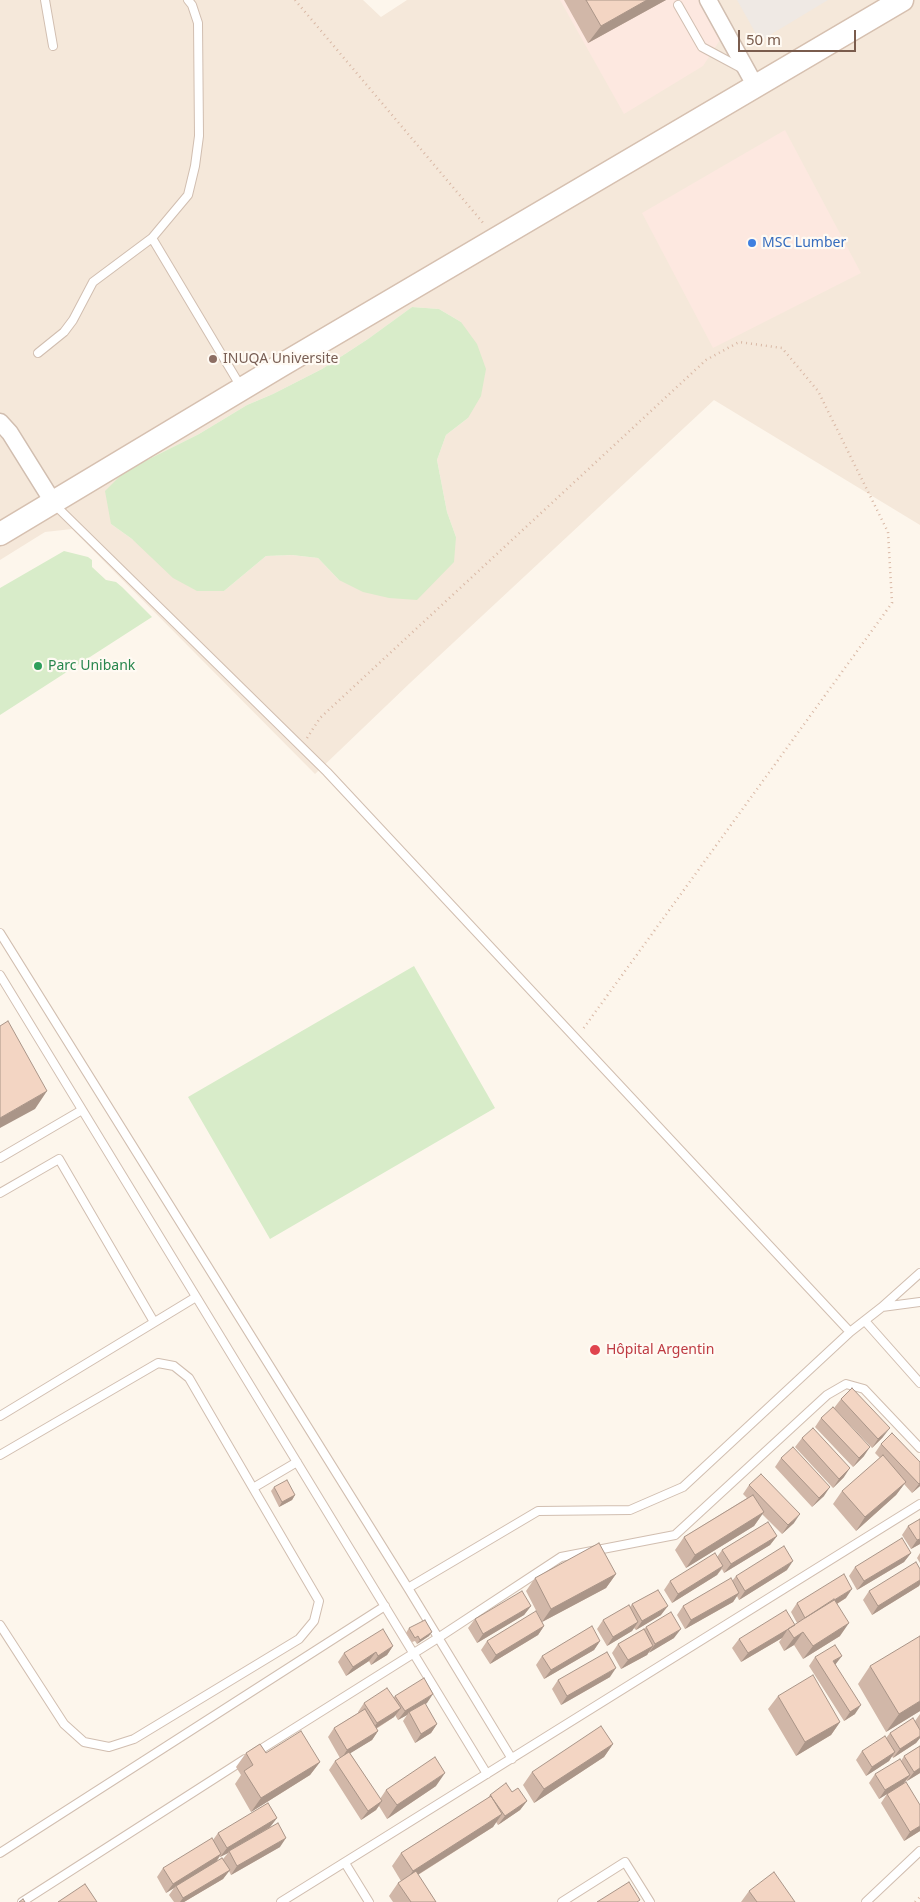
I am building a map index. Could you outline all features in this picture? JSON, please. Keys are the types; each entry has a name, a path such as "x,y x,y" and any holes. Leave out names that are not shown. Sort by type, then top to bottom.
{"main road":[{"path":"0,534 242,388 497,239 751,79 902,0"}],"street":[{"path":"708,0 751,79"},
{"path":"0,422 10,433 52,502"}],"lane":[{"path":"45,0 53,46"},
{"path":"38,353 64,332 73,320 93,282 152,238 188,195 199,136 198,23 192,5 188,0"},
{"path":"678,5 702,48 751,79"},
{"path":"152,238 242,388"},
{"path":"52,502 334,780 850,1332"},
{"path":"0,933 512,1758"},
{"path":"0,975 488,1774"},
{"path":"0,1158 82,1110"},
{"path":"0,1193 59,1159 154,1322"},
{"path":"408,1588 538,1511 630,1510 683,1487 850,1332 920,1273"},
{"path":"0,1416 196,1296"},
{"path":"882,1306 920,1302"},
{"path":"864,1320 920,1383"},
{"path":"0,1455 158,1363 174,1366 189,1378 319,1601 314,1621 299,1639 134,1739 109,1747 84,1742 64,1724 0,1625"},
{"path":"22,1902 413,1652 438,1638 561,1557 675,1535 828,1395 846,1384 864,1389 920,1448"},
{"path":"253,1488 297,1462"},
{"path":"281,1902 920,1504"},
{"path":"0,1853 385,1606"},
{"path":"866,1902 920,1851"},
{"path":"345,1862 369,1902"},
{"path":"562,1902 626,1862 650,1902"}],"path":[{"path":"294,0 497,239"},
{"path":"302,747 320,718 706,360 740,342 782,348 818,391 888,532 892,603 576,1038"},
{"path":"915,1902 920,1897"}],"shaded area":[{"path":"0,0 363,0 381,17 407,0 920,0 920,525 714,400 315,774 72,529 45,532 0,560","holes":["412,307 439,309 461,322 468,418 446,435 437,460 447,512 456,537 339,580 318,558 292,555 266,556 224,591 132,539 111,524 125,471 199,434 247,405 322,369"]},
{"path":"560,0 699,0 720,40 703,66 624,114"},
{"path":"737,0 828,0 760,41"},
{"name":"MSC Lumber","path":"785,130 861,273 713,348 642,213"}],"green space":[{"path":"412,307 439,309 461,322 477,344 486,369 481,396 468,418 446,435 437,460 447,512 456,537 454,562 417,600 389,598 363,592 339,580 318,558 292,555 266,556 224,591 197,591 173,578 132,539 111,524 105,491 125,471 199,434 247,405 322,369"},
{"name":"Parc Unibank","path":"64,551 88,557 92,560 92,567 106,580 116,582 122,587 152,617 0,715 0,588"},
{"path":"414,966 495,1108 270,1239 188,1097"}],"building":[{"path":"586,0 647,0 601,26"},
{"path":"8,1021 47,1091 0,1118 0,1026"},
{"path":"852,1388 890,1428 878,1439 841,1399"},
{"path":"833,1407 870,1447 859,1458 821,1418"},
{"path":"813,1428 850,1468 839,1479 802,1438"},
{"path":"892,1433 920,1462 919,1484 881,1444"},
{"path":"793,1447 830,1487 819,1498 781,1458"},
{"path":"883,1455 906,1482 865,1517 842,1491"},
{"path":"761,1474 800,1514 788,1525 749,1485"},
{"path":"287,1480 295,1495 282,1502 274,1487"},
{"path":"753,1495 764,1512 695,1555 684,1537"},
{"path":"920,1519 920,1539 917,1540 908,1526"},
{"path":"768,1522 777,1536 731,1564 722,1550"},
{"path":"902,1538 911,1553 864,1581 855,1567"},
{"path":"599,1543 616,1574 551,1609 535,1578"},
{"path":"784,1546 793,1561 745,1591 736,1576"},
{"path":"715,1553 723,1566 678,1594 670,1581"},
{"path":"916,1562 920,1569 920,1580 878,1606 869,1591"},
{"path":"844,1574 852,1589 805,1618 797,1603"},
{"path":"731,1578 739,1593 691,1620 683,1606"},
{"path":"658,1590 668,1606 642,1621 632,1604"},
{"path":"522,1591 531,1606 483,1634 475,1619"},
{"path":"834,1599 849,1623 813,1646 803,1632 794,1638 788,1629"},
{"path":"629,1605 638,1622 613,1637 603,1620"},
{"path":"786,1610 795,1625 748,1653 739,1639"},
{"path":"536,1611 544,1626 496,1655 487,1641"},
{"path":"671,1612 681,1629 655,1644 646,1627"},
{"path":"425,1620 432,1632 420,1640 418,1636 415,1638 409,1628"},
{"path":"592,1626 600,1641 551,1670 542,1656"},
{"path":"383,1629 393,1646 378,1656 376,1652 353,1667 344,1653"},
{"path":"644,1629 653,1646 628,1660 618,1644"},
{"path":"920,1636 920,1701 899,1714 870,1666"},
{"path":"835,1645 842,1656 833,1661 861,1705 850,1712 815,1657"},
{"path":"607,1652 616,1668 567,1696 558,1680"},
{"path":"813,1675 840,1722 805,1742 778,1696"},
{"path":"424,1678 433,1694 405,1711 395,1696"},
{"path":"387,1688 401,1708 377,1723 364,1703"},
{"path":"425,1703 437,1724 421,1734 409,1712"},
{"path":"365,1709 378,1731 347,1750 334,1728"},
{"path":"913,1718 920,1730 920,1736 900,1749 890,1733"},
{"path":"601,1726 613,1744 544,1789 532,1772"},
{"path":"301,1731 320,1762 261,1798 244,1771 253,1765 246,1753 260,1744 266,1753"},
{"path":"885,1736 895,1752 872,1767 862,1751"},
{"path":"920,1746 920,1768 914,1772 904,1756"},
{"path":"349,1752 382,1801 368,1811 335,1761"},
{"path":"435,1757 445,1773 397,1805 386,1790"},
{"path":"900,1759 910,1775 885,1790 875,1774"},
{"path":"906,1782 920,1805 920,1826 910,1832 887,1794"},
{"path":"506,1783 512,1792 518,1788 527,1801 505,1816 490,1795"},
{"path":"491,1796 502,1814 413,1871 401,1853"},
{"path":"268,1803 277,1818 227,1848 218,1833"},
{"path":"278,1823 286,1838 237,1866 229,1851"},
{"path":"212,1838 221,1854 173,1884 163,1868"},
{"path":"222,1858 230,1870 183,1898 176,1886"},
{"path":"416,1871 436,1902 411,1902 398,1883"},
{"path":"774,1872 795,1902 757,1902 749,1891"},
{"path":"629,1882 640,1900 637,1902 597,1902"},
{"path":"85,1884 97,1902 58,1902"}],"place":[{"name":"MSC Lumber","path":"752,243"},
{"name":"INUQA Universite","path":"213,359"},
{"name":"Parc Unibank","path":"38,666"},
{"name":"Hôpital Argentin","path":"595,1350"}]}
